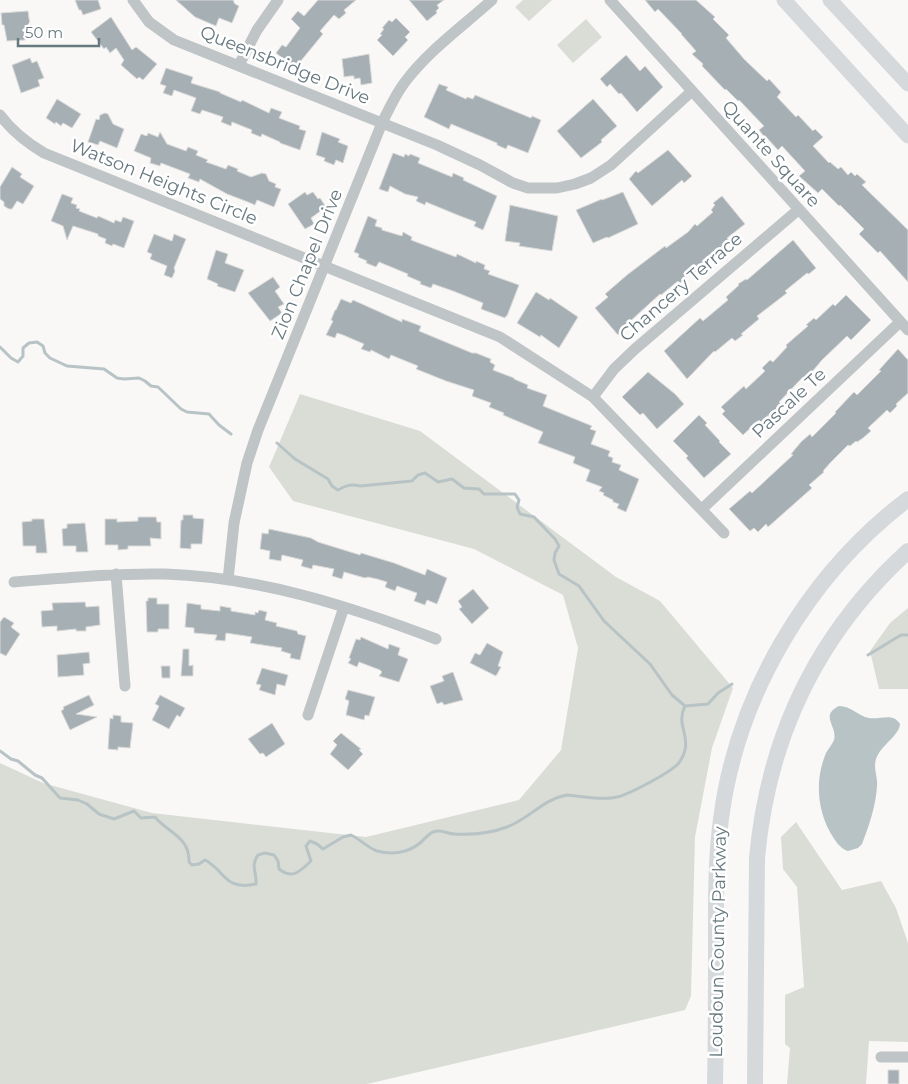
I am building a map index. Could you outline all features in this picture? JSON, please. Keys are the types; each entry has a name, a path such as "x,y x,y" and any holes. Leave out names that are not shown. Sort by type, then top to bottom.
{"main road":[{"path":"784,0 908,136"},
{"path":"830,0 908,84"},
{"name":"Loudoun County Parkway","path":"715,1084 718,846 725,793 737,745 752,703 771,662 805,606 842,560 866,535 908,500"},
{"path":"755,1084 758,858 760,828 770,775 802,689 836,631 874,585 908,551"}],"street":[{"name":"Queensbridge Drive","path":"133,0 149,22 174,40 461,155 513,184 528,188 557,188 591,178 611,165 692,91"},
{"path":"239,65 257,30 278,0"},
{"name":"Zion Chapel Drive","path":"228,580 234,523 258,430 382,123 405,81 424,61 492,0"},
{"name":"Quante Square","path":"610,0 908,330"},
{"name":"Watson Heights Circle","path":"0,115 27,142 44,152 500,337 593,397 724,533"},
{"name":"Chancery Terrace","path":"593,397 614,369 635,349 798,210"},
{"name":"Pascale Te","path":"702,510 900,322"},
{"path":"116,574 124,686"},
{"path":"14,582 116,574 168,574 228,580 320,598 436,639"},
{"path":"308,715 344,606"},
{"path":"881,1057 908,1058"}],"shaded area":[{"path":"523,0 552,0 529,21 515,7"},
{"path":"586,19 602,37 573,63 557,45"},
{"path":"300,394 420,431 616,577 660,601 733,688 712,748 695,837 691,996 685,1010 367,1084 0,1084 0,763 43,783 152,813 366,837 519,800 561,750 578,648 563,595 474,549 293,501 269,467"},
{"path":"908,608 908,689 879,689 870,651 890,623"},
{"path":"839,706 869,718 894,718 900,724 897,733 882,749 876,759 877,783 875,801 870,823 862,844 858,848 848,851 840,846 830,832 822,813 819,793 822,763 835,735 830,721 830,714"},
{"path":"796,822 842,890 881,881 896,908 908,943 908,1042 869,1041 866,1084 787,1084 790,1048 785,1044 785,995 804,987 797,887 783,869 781,837"}],"building":[{"path":"75,0 98,0 101,9 83,15"},
{"path":"176,0 233,0 239,6 232,23 219,18 216,26 195,17"},
{"path":"318,0 356,0 344,10 346,13 339,19 334,15 320,31 323,34 295,68 276,53 282,45 286,47 300,28 291,19 298,11 304,16"},
{"path":"409,0 444,0 437,5 439,8 436,11 437,13 427,21"},
{"path":"645,0 696,0 715,17 713,19 729,35 726,38 744,59 767,81 769,79 781,92 777,97 796,117 798,115 813,131 815,129 823,137 813,146 829,163 838,169 841,167 848,175 851,172 855,176 857,174 866,182 862,185 908,230 908,282 880,251 878,253 859,234 864,229 840,205 822,189 818,193 799,176 805,171 782,146 778,150 766,139 759,130 764,126 702,66 703,64 692,54 696,51 682,34 658,9 655,12"},
{"path":"28,11 31,33 24,33 25,40 7,41 4,25 2,25 1,13"},
{"path":"111,17 132,50 136,47 157,64 143,80 139,77 137,79 121,65 124,60 116,48 110,53 106,47 104,49 91,32"},
{"path":"396,18 410,32 405,37 408,40 393,56 377,40 382,35 380,34 384,29 382,28 389,20 392,22"},
{"path":"369,54 372,83 361,85 360,78 354,79 354,76 344,77 342,59"},
{"path":"626,55 640,71 645,66 663,87 637,112 621,93 619,94 610,84 607,87 600,79"},
{"path":"30,58 32,63 37,61 44,78 38,80 40,86 21,93 12,65"},
{"path":"166,68 193,77 191,83 220,92 241,102 242,100 269,113 271,108 282,112 279,118 300,126 299,129 306,131 300,150 262,134 261,137 251,133 252,130 232,122 231,126 221,122 223,117 202,110 200,114 191,111 196,98 174,90 172,96 163,93 166,86 160,84"},
{"path":"439,84 448,87 446,90 466,99 467,97 473,99 475,95 531,118 532,116 541,120 528,153 508,145 506,149 497,145 497,143 451,124 449,129 424,117"},
{"path":"57,99 81,114 72,128 63,123 61,126 56,122 55,124 46,118"},
{"path":"593,99 617,126 601,140 602,142 581,158 557,131"},
{"path":"108,114 113,124 124,129 117,148 100,141 98,145 88,142 96,119 99,120 100,115"},
{"path":"160,132 167,144 186,151 188,147 198,151 196,155 208,160 206,162 226,169 228,165 251,177 262,173 266,174 269,181 276,184 275,187 281,189 274,207 257,200 255,205 227,194 200,179 199,182 188,178 190,174 161,163 160,166 150,163 151,158 134,151 141,134 147,136 148,133 158,137"},
{"path":"322,132 340,139 338,142 348,146 343,163 336,160 334,165 324,161 325,158 316,155"},
{"path":"668,150 692,176 684,183 682,180 652,206 629,179 636,171 638,173"},
{"path":"393,153 404,157 405,154 409,156 410,154 420,158 418,163 452,177 453,173 464,178 463,180 497,196 483,230 474,226 476,222 426,202 425,205 416,201 418,197 405,194 390,186 388,192 379,189"},
{"path":"12,167 22,174 20,177 34,186 23,204 17,201 12,209 9,209 4,206 4,202 0,199 0,187"},
{"path":"305,192 307,195 313,192 326,207 311,218 314,224 305,229 288,204"},
{"path":"623,192 638,224 593,243 576,210"},
{"path":"62,194 73,198 71,203 77,205 76,208 80,209 79,211 97,218 98,216 114,223 115,220 121,222 123,217 134,221 124,248 105,243 106,239 98,236 98,234 73,226 67,240 63,226 51,221"},
{"path":"722,196 745,224 727,238 730,242 693,274 680,283 678,281 660,294 626,325 628,327 618,335 595,308 608,297 605,294 665,246 666,248 688,232 695,224 697,226 713,212 711,210 715,205 713,203"},
{"path":"510,205 558,216 552,251 519,246 520,243 505,241"},
{"path":"368,216 377,220 375,226 382,228 382,230 402,236 403,232 412,237 411,240 456,257 457,254 476,263 476,261 485,265 484,269 490,271 488,274 519,285 507,316 505,318 481,309 483,303 453,291 433,284 431,288 420,284 421,282 407,276 408,274 379,262 376,267 366,263 367,261 358,257 359,254 354,252"},
{"path":"154,234 172,241 174,234 186,239 172,278 164,275 167,266 150,259 152,254 147,252"},
{"path":"793,240 816,268 809,274 807,273 785,291 787,293 757,316 759,319 741,334 743,335 735,341 732,338 714,351 687,379 664,351 700,318 703,321 728,300 726,297 738,284 747,280"},
{"path":"216,250 228,254 225,263 244,270 235,292 217,286 218,284 207,279"},
{"path":"273,277 280,287 275,291 284,304 278,307 282,313 270,321 248,293"},
{"path":"536,292 549,300 550,298 578,317 559,348 541,335 540,337 517,323"},
{"path":"846,295 871,320 851,340 847,336 822,360 805,380 803,377 779,402 782,405 761,422 759,420 743,435 722,414 725,411 721,407 744,386 746,389 765,371 762,368 770,360 773,362 787,347 786,345 808,326 806,325 814,318 816,320 833,304 835,306"},
{"path":"341,299 351,303 353,300 402,322 402,319 421,326 419,331 491,359 490,362 495,365 493,370 528,385 527,388 547,395 543,406 592,426 590,429 596,431 591,444 610,451 608,456 613,458 612,462 621,465 619,470 639,479 626,512 617,508 619,504 613,502 613,500 599,491 602,487 586,481 590,470 573,463 575,457 538,443 543,432 489,407 491,403 472,396 474,390 416,369 418,366 391,355 389,359 371,350 370,352 361,349 364,344 343,335 337,333 335,338 326,335"},
{"path":"898,349 908,360 908,393 896,404 897,406 890,413 887,410 868,428 871,431 863,438 850,446 848,445 824,472 809,485 812,488 768,527 766,524 758,532 754,528 750,531 729,509 750,491 752,493 793,455 791,454 801,442 810,434 812,437 854,392 857,395 881,371 879,370"},
{"path":"648,372 684,404 657,429 643,413 640,415 622,397"},
{"path":"699,415 707,423 705,425 731,454 704,478 686,458 688,456 673,441"},
{"path":"183,515 193,515 193,518 204,519 202,544 191,544 191,549 180,548 181,520 183,520"},
{"path":"138,517 156,517 157,522 161,522 161,539 150,538 151,546 128,546 128,549 118,550 118,545 105,545 105,519 117,519 117,522 138,521"},
{"path":"32,519 44,519 47,553 36,553 36,546 23,546 22,522 32,521"},
{"path":"85,523 88,552 76,552 76,546 63,546 62,529 67,528 67,524"},
{"path":"269,529 311,538 360,555 361,553 394,563 425,575 427,569 447,578 437,604 427,600 425,605 414,601 417,593 397,586 395,591 385,587 387,582 377,579 365,578 344,572 342,579 332,576 334,569 313,565 312,569 301,566 303,560 282,555 281,561 269,559 270,551 260,549 262,533 268,534"},
{"path":"473,589 489,608 472,624 459,609 462,607 458,601"},
{"path":"148,598 157,598 157,604 169,604 169,629 147,632 146,601 148,601"},
{"path":"85,602 86,607 99,606 100,625 86,627 86,631 76,631 76,629 57,631 57,626 42,627 41,611 53,610 52,603"},
{"path":"187,603 201,605 201,609 220,611 220,606 231,608 231,611 255,615 255,612 258,613 259,610 267,612 265,620 277,623 276,626 297,631 298,634 306,636 300,660 290,658 291,654 281,651 282,648 250,643 252,637 226,633 225,641 215,640 217,635 194,633 194,628 185,627"},
{"path":"4,617 14,623 11,627 20,634 6,656 0,653 0,622"},
{"path":"361,637 388,649 389,644 400,648 398,655 408,659 399,682 379,676 382,672 380,670 359,662 357,667 348,663 351,659 349,658 356,639 360,640"},
{"path":"487,643 503,652 498,666 501,667 496,676 470,663 475,653 480,655"},
{"path":"183,649 189,649 189,666 193,665 193,676 181,676"},
{"path":"89,652 90,663 83,664 84,675 58,677 57,655"},
{"path":"161,666 170,666 170,678 162,678"},
{"path":"262,668 288,675 285,686 277,684 275,695 259,690 261,685 256,684"},
{"path":"453,672 463,700 444,705 442,702 437,704 430,686 444,681 442,676"},
{"path":"348,690 375,697 369,716 365,715 364,720 346,715 349,701 345,699"},
{"path":"89,695 94,705 76,714 97,717 70,730 61,711 64,709 63,707"},
{"path":"160,695 185,708 180,717 177,715 169,729 152,720 159,706 155,704"},
{"path":"113,715 121,716 121,722 133,723 130,748 118,747 118,750 108,749 110,718 113,719"},
{"path":"272,723 285,744 266,757 263,753 260,754 248,739"},
{"path":"341,733 361,749 359,750 363,754 348,770 330,754 337,745 333,741"},
{"path":"888,1070 899,1070 899,1084 888,1084"}],"waterway":[{"path":"0,347 18,362 23,356 23,348 29,343 37,342 43,346 45,353 50,358 67,366 104,369 117,378 139,378 151,386 158,387 181,409 187,412 209,414 231,434"},
{"path":"277,443 295,459 328,479 332,486 338,490 349,485 360,486 412,481 418,475 425,473 438,482 452,479 464,488 479,489 484,494 515,494 519,500 517,507 520,514 534,517 555,539 559,546 554,560 559,574 579,586 604,621 650,664 672,695 685,706"},
{"path":"868,655 901,635 908,635"},
{"path":"0,751 42,778 60,798 78,800 87,804 99,814 114,819 134,811 141,818 155,817 182,841 186,847 189,862 192,865 199,864 205,860 212,864 226,879 237,885 256,884 254,863 258,855 265,853 274,855 278,861 279,869 288,874 296,873 311,861 306,846 310,841 323,849 343,837 351,835 377,851 388,853 400,852 410,849 436,831 452,834 474,834 507,827 558,797 567,795 605,799 623,795 640,788 673,768 684,754 686,744 682,718 685,706 708,704 718,693 732,684"}]}
